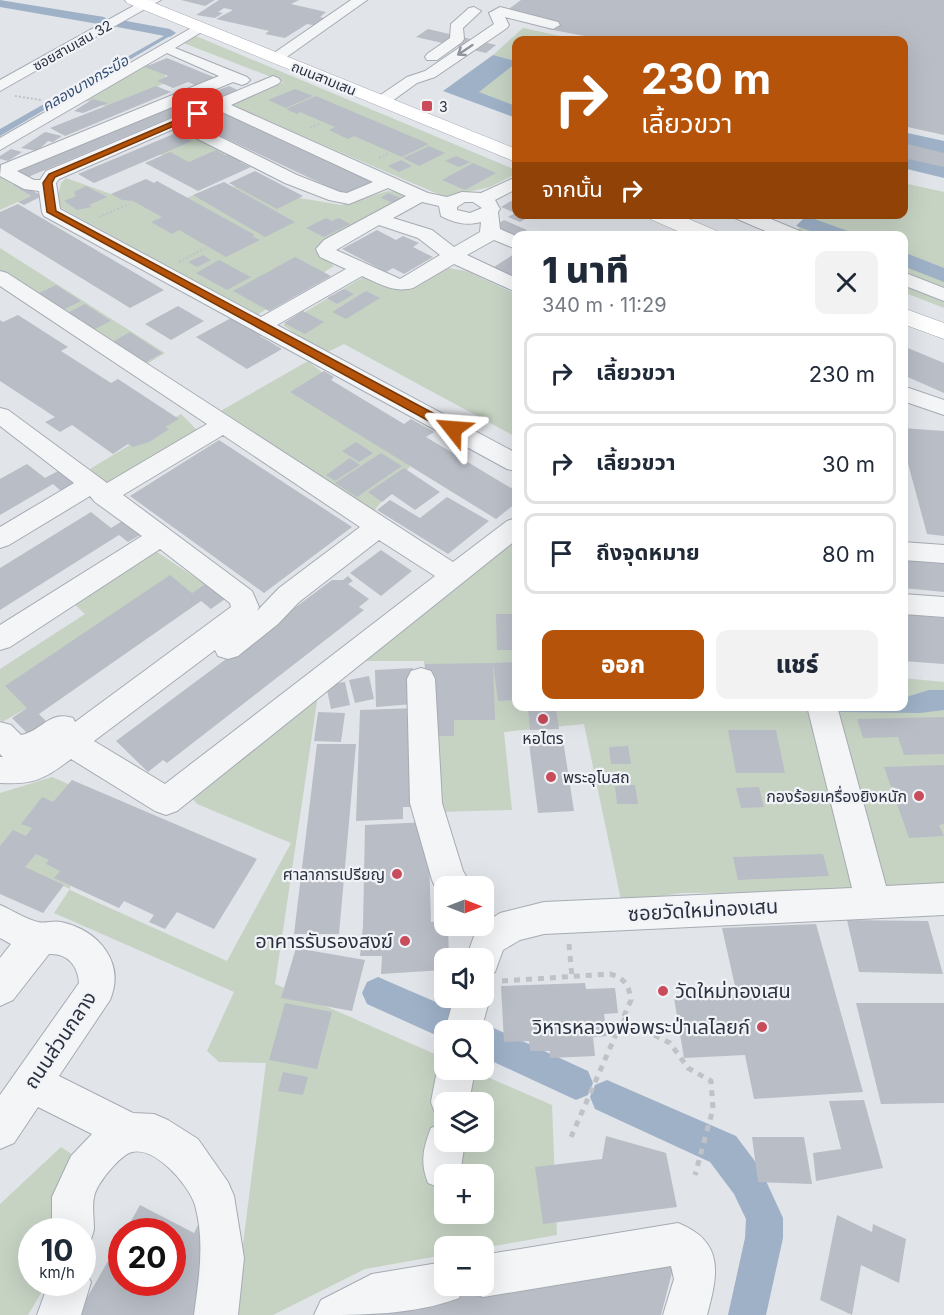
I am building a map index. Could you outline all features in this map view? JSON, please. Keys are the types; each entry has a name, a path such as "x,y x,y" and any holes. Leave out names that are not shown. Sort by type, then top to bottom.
{"main road":[{"name":"ถนนสามเสน","path":"144,1 200,27 512,154"},
{"path":"670,219 698,231"},
{"path":"908,317 944,332"}],"street":[{"path":"276,58 360,0"},
{"path":"474,11 469,8 471,3 485,0"},
{"name":"ซอยสามเสน 32","path":"6,91 144,1"},
{"path":"382,101 412,80 430,74 502,25 505,6"},
{"path":"412,80 414,70 457,39 456,27 474,11 505,6 553,25"},
{"path":"0,145 200,27"},
{"path":"174,52 233,76 266,84 52,175 48,186 51,212 512,461"},
{"path":"48,186 30,185 5,172 7,169 233,76"},
{"path":"219,105 420,196 449,203 462,197 487,214 512,239"},
{"path":"177,123 291,179 335,196 350,199 387,182"},
{"path":"420,196 331,244 326,249 327,253 398,285 406,284 488,235 487,214 512,186"},
{"path":"378,219 425,234 453,256 512,284"},
{"path":"754,219 783,231"},
{"path":"262,325 362,268"},
{"path":"0,277 454,576"},
{"path":"908,280 944,295"},
{"path":"0,304 24,292"},
{"path":"908,395 944,408"},
{"path":"0,415 242,598 245,607 241,615 80,749"},
{"path":"0,539 223,424"},
{"path":"0,770 24,771 80,749 268,617 289,595 378,527"},
{"path":"80,749 166,801 512,530"},
{"path":"0,639 160,537"},
{"path":"908,551 944,554"},
{"path":"908,604 944,608"},
{"path":"0,734 15,749 36,746 220,613"},
{"path":"421,679 426,803 448,876"},
{"path":"823,711 873,902"},
{"name":"ซอยวัดใหม่ทองเสน","path":"494,948 512,925 544,918 944,899"},
{"path":"0,921 39,940 0,988"},
{"name":"ถนนส่วนกลาง","path":"0,1129 97,988 96,967 89,953 71,941 53,937 39,940"},
{"path":"32,1083 130,1132 154,1134 184,1153 214,1196 223,1258 216,1315"},
{"path":"73,1218 72,1197 85,1170 111,1142 130,1132"},
{"path":"494,1274 678,1245 693,1258 695,1279 686,1315"},
{"path":"336,1315 372,1295 434,1285"},
{"path":"58,1315 64,1296"}],"path":[{"path":"6,91 46,101"},
{"path":"77,226 129,204"},
{"path":"494,959 621,976 629,985 631,1000 571,1137"},
{"path":"622,1019 670,1043 688,1068 711,1081 713,1109 695,1175"}],"green space":[{"path":"523,28 560,36 514,36"},
{"path":"196,36 512,168 512,176 490,187 445,197 230,105 284,82 181,42"},
{"path":"512,38 512,60 493,55"},
{"path":"144,63 162,69 168,82 108,107 84,100"},
{"path":"512,66 512,105 478,92"},
{"path":"185,130 231,152 190,168 157,153 181,143 172,133"},
{"path":"0,177 31,196 0,210"},
{"path":"66,178 111,194 187,198 219,184 341,205 388,191 397,192 409,199 321,243 316,249 334,266 257,315 56,205 61,183"},
{"path":"908,184 944,192 944,308 908,294 908,231 797,231 805,219 908,219"},
{"path":"0,248 165,353 145,365 0,272"},
{"path":"448,268 467,271 512,292 512,435 344,344 324,354 283,325 365,276 401,290"},
{"path":"308,361 421,453 373,512 217,413"},
{"path":"181,414 199,432 108,484 90,469"},
{"path":"512,543 512,711 908,711 908,678 944,682 944,886 816,892 682,893 621,900 584,724 504,732 512,810 439,812 424,661 354,661 473,575"},
{"path":"154,550 205,584 192,593 170,576 27,708 2,722 0,720 0,669 85,614 71,601"},
{"path":"318,695 275,984 434,1054 434,1080 494,1080 552,1105 557,1235 494,1246 494,1236 434,1236 434,1257 365,1269 273,1315 234,1315 266,1063 219,1062 207,1051 234,992 54,913 70,889 0,857 0,793 52,777 80,789 70,890 227,961 291,843 197,804 188,793"},
{"path":"61,1147 73,1155 58,1218 18,1218 18,1296 39,1296 28,1315 0,1315 0,1204"}],"water":[{"path":"171,32 175,33 0,136 0,129"},
{"path":"493,55 512,60 512,66 479,92 512,104 512,117 443,91"},
{"path":"908,133 944,141 944,178 908,169"},
{"path":"803,219 814,219 848,231 810,231 796,226"},
{"path":"908,254 944,268 944,282 908,268"},
{"path":"929,690 944,690 944,710 920,713 838,711 908,711 908,696"}],"building":[{"path":"181,0 215,0 205,6"},
{"path":"219,0 299,0 291,4 326,12 320,17 328,19 318,26 307,24 285,38 265,34 269,31 216,19 233,10 224,8 218,12 223,13 215,18 196,15"},
{"path":"521,0 944,0 944,135 908,127 908,36 584,36 548,29 555,24 503,13"},
{"path":"428,29 496,45 486,53 416,37"},
{"path":"167,58 216,78 197,86 188,82 173,88 157,81 168,76 145,67"},
{"path":"156,86 171,92 65,136 50,128"},
{"path":"229,86 242,92 214,103 200,97"},
{"path":"295,89 313,96 286,108 268,100"},
{"path":"316,96 429,144 402,157 354,136 348,139 329,130 335,127 300,112 297,114 286,109"},
{"path":"183,98 199,106 28,177 12,169"},
{"path":"93,99 108,103 83,113 74,111"},
{"path":"222,110 379,181 350,197 193,123"},
{"path":"45,132 62,136 53,142 48,141 37,151 21,148"},
{"path":"176,133 192,141 94,183 78,174"},
{"path":"908,144 944,153 944,167 908,159"},
{"path":"429,146 445,153 419,166 403,158"},
{"path":"11,149 22,152 8,161 0,159 0,156"},
{"path":"216,150 225,155 231,152 246,160 240,162 251,167 198,191 145,163 170,152 189,162"},
{"path":"456,156 470,162 459,167 445,161"},
{"path":"401,160 412,166 399,172 388,166"},
{"path":"473,163 496,173 465,190 442,180"},
{"path":"255,171 303,196 277,209 229,183"},
{"path":"146,179 154,183 157,181 255,235 252,236 260,240 226,257 179,230 172,234 151,222 162,217 133,201 122,200 111,194"},
{"path":"224,182 295,222 265,237 193,195"},
{"path":"20,183 42,196 24,205 18,202 31,196 13,185"},
{"path":"86,186 107,197 89,205 92,207 77,210 64,201 76,196 74,192"},
{"path":"388,193 401,198 393,203 381,198"},
{"path":"512,200 512,212 501,207"},
{"path":"18,204 164,290 130,308 0,228 0,212"},
{"path":"326,218 332,221 339,218 350,224 324,237 306,228"},
{"path":"504,220 527,230 512,231 512,234 494,226"},
{"path":"377,230 396,240 403,236 419,243 413,247 433,257 404,274 393,268 386,272 342,249"},
{"path":"203,255 211,260 197,267 188,262"},
{"path":"512,256 512,276 494,267"},
{"path":"295,257 331,276 269,311 233,291"},
{"path":"219,260 251,277 227,290 196,273"},
{"path":"56,285 81,301 59,312 35,295"},
{"path":"344,289 354,294 337,304 327,298"},
{"path":"366,291 380,298 346,319 332,312"},
{"path":"85,304 111,321 89,332 63,315"},
{"path":"178,306 204,321 171,340 145,324"},
{"path":"303,311 324,322 305,334 284,323"},
{"path":"18,315 68,347 61,351 111,383 118,379 179,419 165,427 169,429 149,442 133,447 128,444 113,454 72,425 60,432 45,422 55,417 0,381 0,320 3,322"},
{"path":"233,317 266,333 260,336 282,349 247,369 196,337"},
{"path":"130,332 162,353 141,365 109,344"},
{"path":"908,348 944,363 944,393 908,377"},
{"path":"324,371 334,377 331,380 404,424 411,419 434,432 426,437 512,487 512,506 496,519 290,392"},
{"path":"908,428 944,431 944,536 927,534 908,464"},
{"path":"219,440 352,527 264,593 130,496"},
{"path":"356,442 373,453 359,462 342,451"},
{"path":"381,453 402,466 357,497 335,483"},
{"path":"350,458 360,465 335,481 326,475"},
{"path":"27,464 45,478 58,471 74,483 61,491 53,484 0,515 0,479"},
{"path":"404,468 440,492 415,510 392,494 382,502 368,492"},
{"path":"447,497 489,521 448,554 377,510 390,500 420,518"},
{"path":"91,512 111,528 124,520 142,534 128,542 119,535 0,610 0,568"},
{"path":"381,550 412,571 381,596 350,573"},
{"path":"908,559 944,562 944,592 908,588"},
{"path":"170,575 192,593 205,584 225,599 211,609 201,601 39,714 49,724 31,737 12,718 27,708 5,686"},
{"path":"348,576 353,581 348,584 369,599 359,607 364,610 167,763 163,760 148,772 116,741 332,580 343,580"},
{"path":"496,614 512,614 512,650 497,650"},
{"path":"908,614 944,618 944,664 908,661"},
{"path":"512,662 512,700 498,701 493,663"},
{"path":"493,663 495,720 454,720 454,736 424,736 425,664"},
{"path":"413,668 414,704 376,707 375,670"},
{"path":"369,676 374,699 355,703 349,680"},
{"path":"345,682 350,705 331,709 326,685"},
{"path":"416,708 417,807 403,807 403,819 356,821 360,710"},
{"name":"หอไตร","path":"528,711 556,711 559,729 530,730"},
{"path":"318,712 345,713 341,742 314,741"},
{"path":"944,717 944,754 904,755 898,737 863,738 857,719"},
{"path":"728,730 776,730 785,773 736,773"},
{"name":"พระอุโบสถ","path":"563,740 574,811 538,813 529,743"},
{"path":"317,744 356,744 339,934 294,934"},
{"path":"628,746 631,764 611,764 609,747"},
{"name":"กองร้อยเครื่องยิงหนัก","path":"944,765 944,824 939,825 944,836 909,838 884,767"},
{"path":"72,780 257,859 214,929 177,912 165,929 149,922 154,915 124,901 119,908 54,878 60,871 46,864 49,860 36,854 25,867 64,885 43,913 0,894 0,846 13,830 26,836 32,828 21,824 42,797 53,802"},
{"path":"635,785 638,804 617,804 615,786"},
{"path":"759,787 764,807 741,808 736,788"},
{"name":"ศาลาการเปรียญ","path":"428,822 431,922 434,922 434,936 448,936 449,948 434,948 434,971 381,974 382,956 360,956 363,926 365,825"},
{"path":"823,854 829,876 738,880 733,857"},
{"path":"847,920 928,921 943,974 859,972"},
{"name":"วิหารหลวงพ่อพระป่าเลไลยก์","path":"816,924 863,1092 754,1099 745,1055 684,1058 674,998 737,995 722,928"},
{"path":"296,948 365,960 352,1011 281,998"},
{"path":"585,983 586,989 615,988 618,1013 604,1014 607,1036 593,1037 595,1056 550,1058 550,1051 530,1051 529,1041 504,1042 501,986"},
{"path":"285,1003 332,1012 317,1069 269,1060"},
{"path":"856,1003 944,1003 944,1103 881,1104"},
{"path":"283,1072 308,1077 303,1095 278,1091"},
{"path":"864,1100 883,1168 816,1181 813,1153 841,1149 829,1101"},
{"path":"606,1136 666,1153 677,1207 543,1224 535,1167 602,1159"},
{"path":"752,1137 804,1137 812,1184 758,1182"},
{"path":"140,1205 165,1218 133,1218"},
{"path":"837,1215 872,1232 873,1224 906,1239 899,1283 861,1265 852,1315 820,1300"},
{"path":"198,1225 206,1230 198,1315 77,1315 88,1296 96,1296 96,1282 108,1261 108,1296 186,1296 186,1229 194,1233"},
{"path":"675,1261 661,1315 358,1315 368,1309 451,1296 494,1296 494,1289"}],"waterway":[{"name":"คลองบางกระบือ","path":"0,3 104,21"},
{"name":"คลองบางกระบือ","path":"121,24 170,33"},
{"path":"378,993 438,1020"},
{"path":"494,1045 576,1083"},
{"path":"607,1097 723,1149 747,1181 765,1218 764,1238 747,1315"}],"place":[{"name":"3","path":"427,106"},
{"name":"หอไตร","path":"543,719"},
{"name":"พระอุโบสถ","path":"551,777"},
{"name":"กองร้อยเครื่องยิงหนัก","path":"919,796"},
{"name":"ศาลาการเปรียญ","path":"397,874"},
{"name":"อาคารรับรองสงฆ์","path":"405,941"},
{"name":"วัดใหม่ทองเสน","path":"663,991"},
{"name":"วิหารหลวงพ่อพระป่าเลไลยก์","path":"762,1027"}],"route":[{"path":"198,114 52,175 47,183 51,212 453,429"}]}
